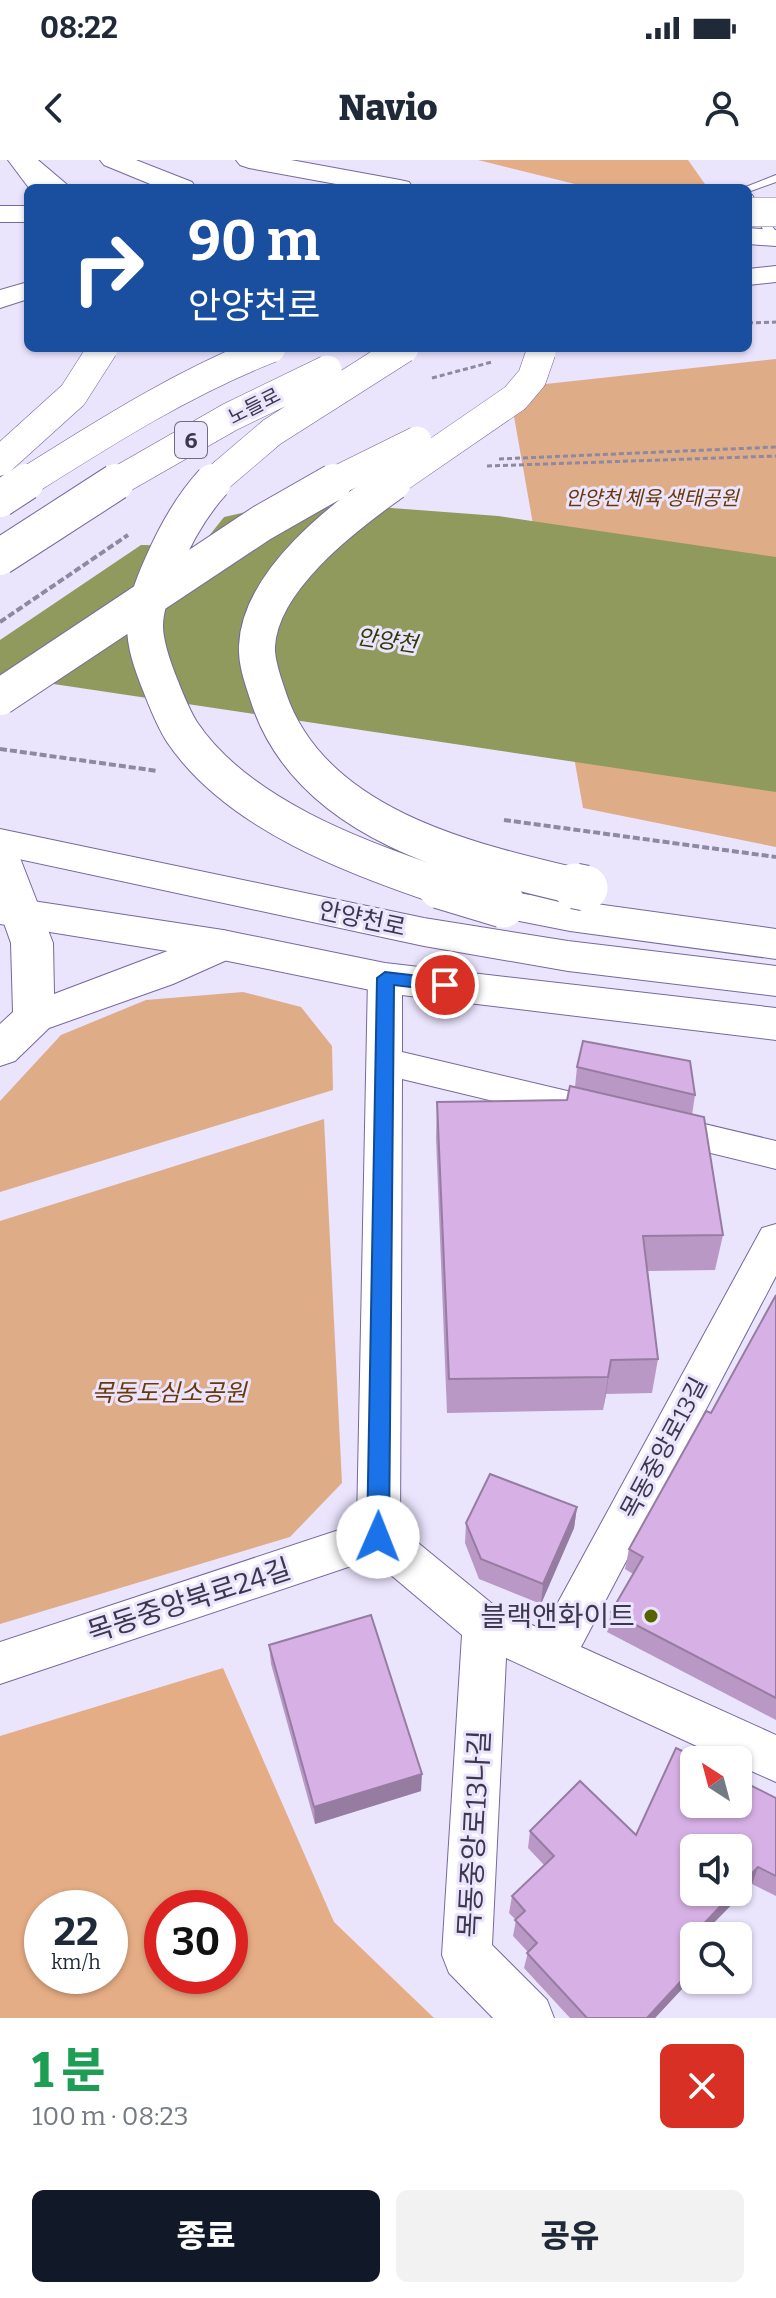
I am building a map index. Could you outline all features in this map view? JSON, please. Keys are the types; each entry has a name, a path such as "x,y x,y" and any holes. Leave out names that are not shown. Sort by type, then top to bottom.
{"main road":[{"path":"22,160 39,184"},
{"path":"22,160 53,184"},
{"path":"113,160 173,184"},
{"path":"233,160 311,184"},
{"path":"249,160 378,184"},
{"path":"0,214 24,214"},
{"path":"752,277 776,274"},
{"path":"0,299 24,291"},
{"path":"752,300 776,300"},
{"path":"0,461 73,395 100,352"},
{"name":"노들로","path":"0,499 142,409 228,365 261,352"},
{"name":"노들로","path":"0,557 129,474 230,417 323,372 383,352"},
{"path":"398,352 256,445 209,487 174,534 144,611 148,654 184,735 205,760 288,821 345,851 406,877 503,905 776,944"},
{"path":"0,697 262,523 312,493 469,412 539,352"},
{"path":"540,352 532,378 515,398 320,539 280,585 257,644 267,705 285,741 348,802 387,824 462,856 585,888 776,916"},
{"name":"안양천로","path":"0,842 424,932 568,956 776,981"},
{"path":"0,858 11,912 34,962 34,1017"},
{"path":"11,912 223,945 385,978 776,1024"},
{"path":"167,936 169,923 175,916 187,913 367,938 424,932"},
{"path":"0,1050 34,1017 158,973 223,945"}],"street":[{"path":"385,978 378,1537 485,1626 776,1759"},
{"path":"384,1061 776,1155"},
{"name":"목동중앙로13길","path":"552,1657 776,1239"},
{"name":"목동중앙북로24길","path":"0,1663 378,1537"},
{"name":"목동중앙로13나길","path":"485,1626 467,1955 529,2018"}],"lane":[{"path":"752,187 776,178"},
{"path":"752,206 764,233"}],"path":[{"path":"752,323 776,322"},
{"path":"0,622 138,528"}],"green space":[{"name":"안양천 체육 생태공원","path":"776,359 776,847 583,808 509,388"},
{"path":"243,992 301,1007 332,1046 333,1090 0,1192 0,1101 61,1035 146,1000"},
{"name":"목동도심소공원","path":"324,1119 342,1483 290,1537 0,1624 0,1221"}],"shaded area":[{"path":"478,160 688,160 705,184 575,184"},
{"path":"223,1668 334,1922 434,2018 0,2018 0,1736"}],"water":[{"name":"안양천","path":"0,500 39,509 211,520 268,507 378,507 498,516 776,557 776,792 0,676"}],"pier":[{"path":"0,496 40,505 211,516 228,512 201,546 141,545 0,640"}],"building":[{"path":"583,1041 690,1061 695,1095 577,1067"},
{"path":"570,1086 704,1117 723,1235 643,1236 658,1359 611,1360 608,1377 449,1379 437,1102 567,1100"},
{"path":"776,1295 776,1698 611,1612 643,1557 629,1549 706,1411 711,1413"},
{"path":"490,1474 577,1507 543,1584 481,1559 466,1523"},
{"path":"371,1615 422,1774 314,1807 269,1645"},
{"path":"676,1748 680,1750 680,1818 752,1818 752,1786 776,1798 776,1876 758,1867 752,1873 752,1834 680,1834 680,1906 721,1906 705,1922 680,1922 680,1982 647,2018 587,2018 527,1953 537,1943 515,1920 525,1911 512,1896 554,1856 530,1831 580,1781 636,1835"}],"place":[{"name":"블랙앤화이트","path":"651,1616"}],"route":[{"path":"378,1537 385,978 445,985"}]}
